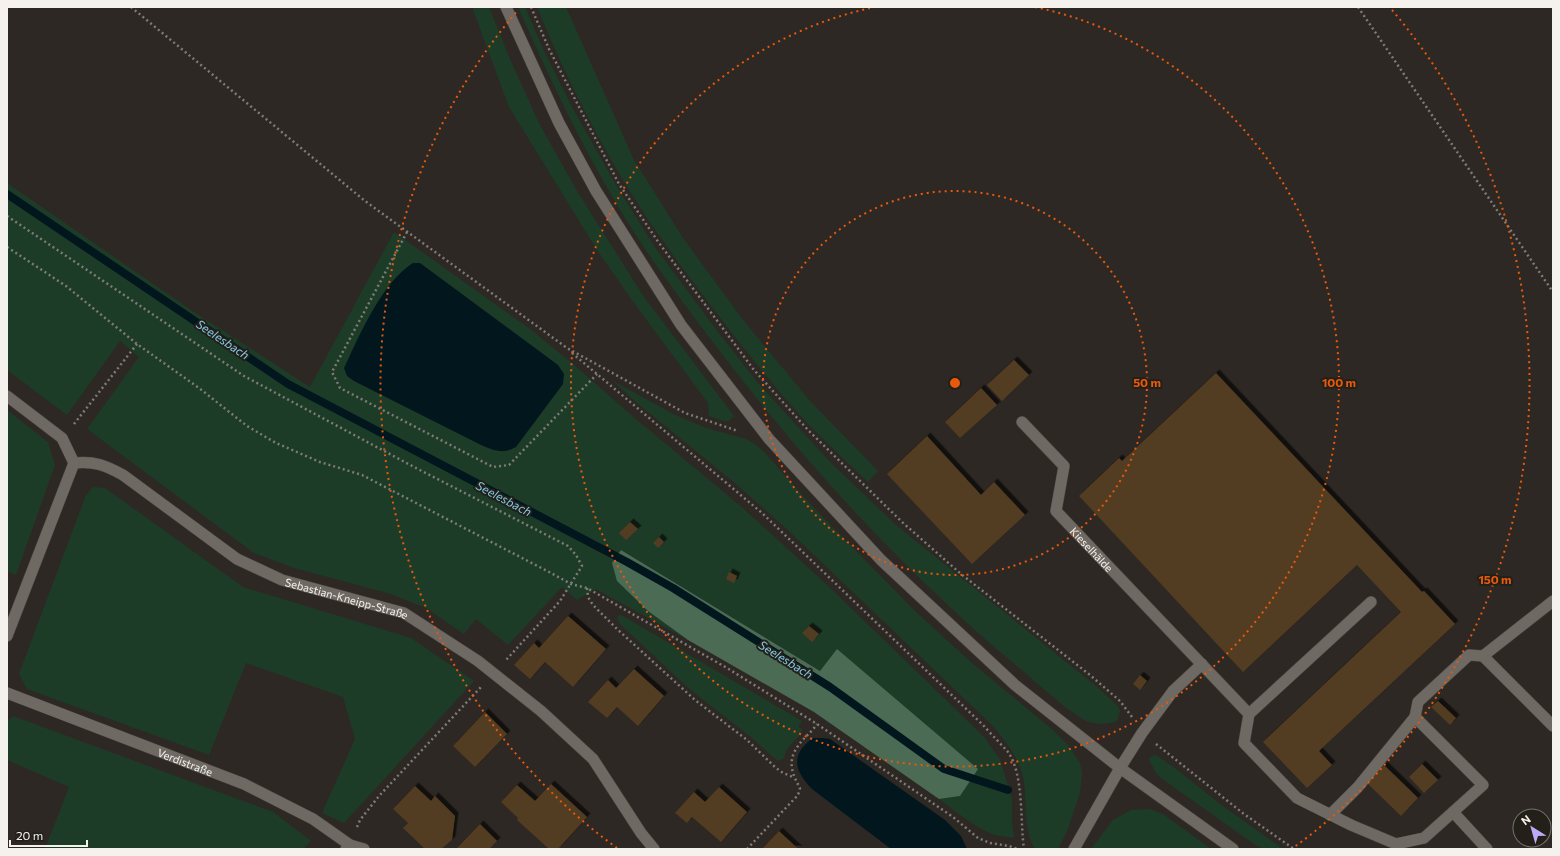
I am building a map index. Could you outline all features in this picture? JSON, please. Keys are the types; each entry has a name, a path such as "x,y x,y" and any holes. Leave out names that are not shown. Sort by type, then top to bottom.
{"street":[{"path":"506,7 559,123 596,191 681,325 769,439 881,560 1015,685 1120,768 1233,849"},
{"path":"7,396 62,438 74,463 7,636"},
{"name":"Kieselhälde","path":"1022,422 1064,466 1056,511 1249,714"},
{"name":"Sebastian-Kneipp-Straße","path":"74,463 86,462 103,465 123,475 237,558 282,580 404,613 478,661 542,711 593,759 641,833 654,849"},
{"path":"1483,656 1553,601"},
{"path":"1372,602 1249,714 1244,743 1297,798 1330,815 1396,844 1424,838 1483,785 1415,717"},
{"path":"1330,815 1358,787 1415,717 1418,702 1469,655 1483,656 1553,726"},
{"path":"1074,849 1120,768 1142,733 1173,691 1202,664"},
{"name":"Verdistraße","path":"7,693 244,784 313,819 348,847 364,849"},
{"path":"1452,812 1487,849"}],"path":[{"path":"130,7 365,201 567,348 762,513 982,725 1009,753 1017,773 1024,849"},
{"path":"531,7 549,49 619,184 659,243 754,370 808,430 902,522 961,574 1090,675 1120,701 1142,733 1244,814 1294,849"},
{"path":"1358,7 1553,292"},
{"path":"7,216 244,376 414,467 568,546 576,555 582,566 560,601 494,674 379,796 360,820 348,847"},
{"path":"407,232 332,372 340,388 493,467 509,465 597,374"},
{"path":"7,247 66,286 137,344 199,388 247,426 276,443 320,462 362,475 571,584 588,588 727,668 817,724 953,817 978,838 990,843 1018,849"},
{"path":"62,438 137,344"},
{"path":"567,348 685,413 739,431"},
{"path":"588,588 588,597 593,606 617,629 695,700 741,735 776,768 793,777"},
{"path":"747,849 798,795 800,788 793,777 791,766 798,746 817,724"}],"green space":[{"path":"472,7 489,7 509,57 539,123 577,191 644,297 734,416 729,421 723,421 709,416 708,403 597,250 509,107"},
{"path":"518,7 525,7 544,51 572,107 616,185 654,246 758,383 830,462 897,526 1096,686 1117,705 1120,711 1117,721 1096,724 1089,722 1073,713 982,636 901,560 862,520 788,436 752,393 690,312 626,220 576,131"},
{"path":"537,7 566,7 634,160 683,238 743,320 811,402 878,471 868,482 811,427 775,387 706,299 657,232 623,180 588,117 566,73"},
{"path":"7,183 191,310 310,387 394,232 530,329 744,509 826,584 984,737 1000,759 1012,799 1014,838 995,835 980,828 939,799 960,796 837,649 820,671 621,550 612,563 648,611 688,640 596,589 577,600 562,587 508,645 476,619 464,634 426,608 391,594 294,568 254,553 87,429 139,357 120,341 67,415 7,370"},
{"path":"613,381 673,414 706,428 746,439 755,444 765,453 813,507 916,612 973,664 1054,731 1068,745 1080,763 1082,773 1080,793 1068,829 1058,849 1035,849 1031,841 1027,825 1024,782 1020,767 1005,741 995,728 790,532 735,483 637,403"},
{"path":"7,410 48,442 55,465 16,575 7,571"},
{"path":"93,487 105,488 243,587 411,638 474,681 344,823 322,813 355,739 343,697 246,663 209,755 27,689 19,674 86,495"},
{"path":"621,550 820,671 837,649 978,769 960,796 939,799 814,712 688,640 648,611 617,581 612,563"},
{"path":"619,615 802,721 798,727 802,729 801,734 786,751 784,758 778,761 752,738 691,690 621,625 617,619"},
{"path":"13,716 273,812 311,841 303,849 45,849 69,787 7,760 7,721"},
{"path":"1156,755 1220,804 1283,849 1263,849 1254,844 1161,778 1156,773 1149,760 1151,756"},
{"path":"1150,809 1163,814 1211,849 1091,849 1113,820 1131,810"}],"water":[{"path":"413,263 420,263 558,365 564,374 563,384 516,447 506,451 493,450 354,381 347,376 344,368 372,311 391,283"},
{"path":"813,738 830,739 945,820 961,836 967,849 891,849 812,789 801,775 797,763 798,757 801,750"}],"building":[{"path":"1014,360 1029,375 1002,401 987,385"},
{"path":"1216,373 1422,592 1424,591 1455,624 1319,751 1332,765 1307,788 1263,742 1401,612 1357,565 1243,672 1079,496 1119,458 1122,461"},
{"path":"981,388 997,405 960,438 945,422"},
{"path":"927,436 981,495 994,482 1025,515 972,564 887,474"},
{"path":"630,522 638,529 626,540 619,533"},
{"path":"659,537 664,542 658,548 653,543"},
{"path":"729,572 737,576 734,583 726,579"},
{"path":"568,616 606,649 573,687 545,662 530,679 514,665 534,643 539,648"},
{"path":"809,626 819,634 812,642 802,633"},
{"path":"634,669 664,696 638,726 617,707 607,718 588,702 608,680 616,688"},
{"path":"1140,675 1147,681 1140,690 1133,684"},
{"path":"1438,701 1456,718 1450,725 1431,707"},
{"path":"485,712 507,734 475,767 453,746"},
{"path":"1422,764 1438,780 1424,793 1409,777"},
{"path":"1384,765 1418,798 1401,816 1367,783"},
{"path":"551,784 587,817 558,849 549,849 517,820 518,818 501,802 517,785 535,801"},
{"path":"415,786 431,801 435,796 455,816 452,840 441,849 425,849 403,828 408,823 393,809"},
{"path":"719,787 747,812 721,842 692,817 687,823 675,813 694,792 705,802"},
{"path":"480,824 497,841 489,849 456,849"},
{"path":"779,831 795,846 799,849 762,849"}],"waterway":[{"name":"Seelesbach","path":"7,194 288,384 627,562 673,588 830,687 944,769 1008,790"}]}
